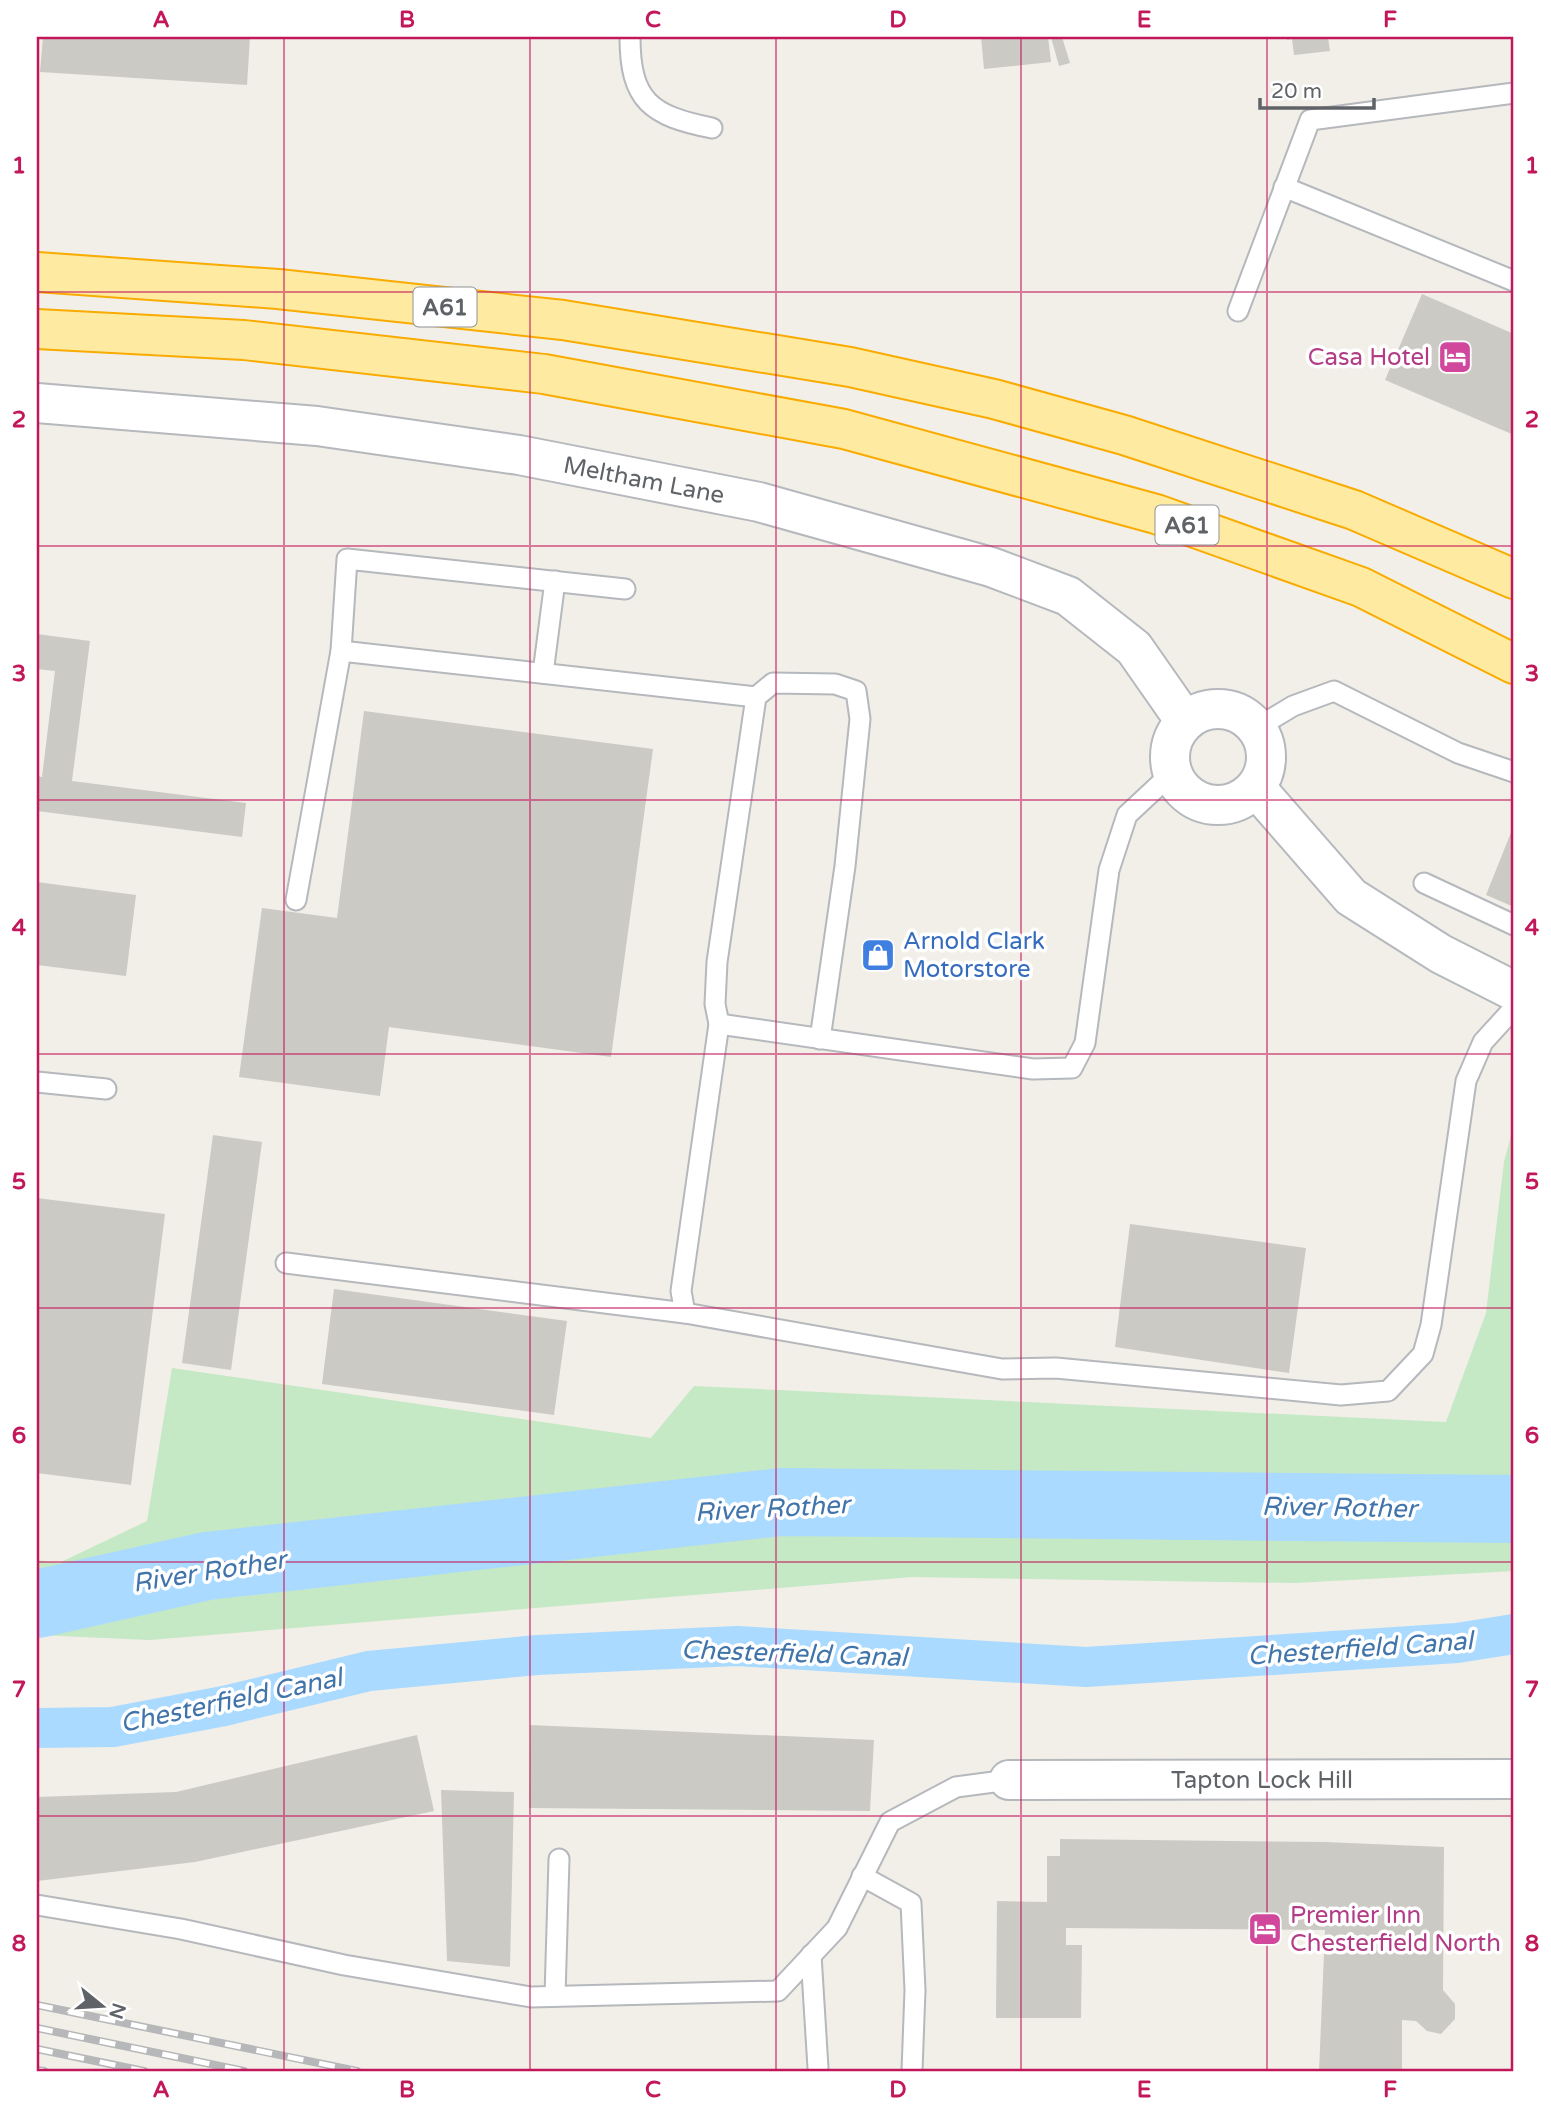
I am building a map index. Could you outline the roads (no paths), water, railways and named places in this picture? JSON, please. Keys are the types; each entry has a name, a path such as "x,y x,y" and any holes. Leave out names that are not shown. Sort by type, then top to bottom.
{"highway":[{"name":"A61","path":"37,272 278,289 563,320 850,367 994,400 1124,435 1354,510 1514,579"},
{"name":"A61","path":"37,329 244,340 544,374 844,429 1156,514 1361,587 1514,664"}],"street":[{"name":"Meltham Lane","path":"37,403 317,426 519,455 759,502 991,567 1068,596 1134,648 1185,721"},
{"path":"1215,708 1231,709 1246,716 1258,727 1265,742 1267,758 1264,774 1256,788 1231,804 1202,803 1189,796 1172,773 1171,745 1185,721 1199,712 1215,708"},
{"path":"1256,788 1351,897 1441,954 1514,991"},
{"name":"Tapton Lock Hill","path":"1009,1780 1514,1779"}],"lane":[{"path":"630,37 630,64 638,94 669,117 712,128"},
{"path":"1238,311 1310,120 1514,93"},
{"path":"1284,187 1514,281"},
{"path":"296,900 341,651 347,559 625,589"},
{"path":"543,673 555,581"},
{"path":"341,651 756,697"},
{"path":"685,1313 681,1291 719,1024 715,1004 718,962 756,697 773,683 835,684 856,691 860,719 845,866 820,1040"},
{"path":"1258,727 1293,706 1334,691 1458,753 1514,772"},
{"path":"719,1024 1033,1069 1072,1068 1085,1043 1091,1018 1109,870 1127,815 1172,773"},
{"path":"1424,883 1514,925"},
{"path":"286,1264 685,1313 1002,1369 1056,1368 1341,1395 1388,1391 1423,1354 1431,1325 1466,1081 1483,1042 1514,1008"},
{"path":"37,1082 106,1089"},
{"path":"37,1905 181,1929 344,1965 531,1997 778,1991 837,1928 890,1822 956,1787 1009,1780"},
{"path":"555,1996 559,1859"},
{"path":"862,1876 911,1903 915,1990 912,2071"},
{"path":"811,1955 818,2068"}],"waterway":[{"name":"River Rother","path":"37,1604 207,1566 781,1502 1514,1509"},
{"name":"Chesterfield Canal","path":"37,1728 113,1727 224,1706 369,1671 537,1655 737,1646 1086,1667 1457,1643 1514,1634"}],"railway":[{"path":"37,2005 357,2071"},
{"path":"37,2028 244,2071"},
{"path":"37,2049 144,2071"},
{"path":"37,2070 44,2071"}],"place":[{"name":"Casa Hotel","path":"1455,357"},
{"name":"Arnold Clark Motorstore","path":"878,955"},
{"name":"Premier Inn Chesterfield North","path":"1265,1929"}]}
